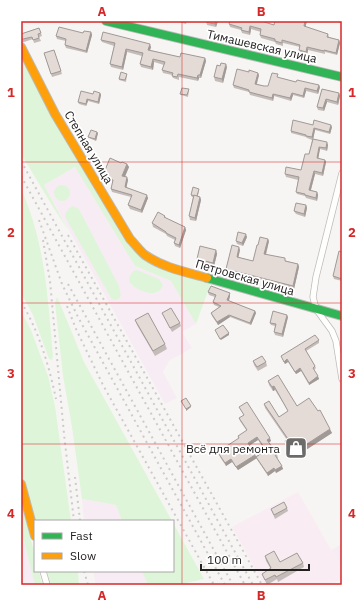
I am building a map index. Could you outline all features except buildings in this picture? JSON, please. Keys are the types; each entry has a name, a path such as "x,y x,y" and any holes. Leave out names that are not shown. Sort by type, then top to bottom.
{"street":[{"name":"Тимашевская улица","path":"106,21 342,77"},
{"name":"Степная улица","path":"21,47 55,114 130,239 144,254"},
{"path":"342,172 313,297 316,309 334,337 342,379"},
{"name":"Петровская улица","path":"144,254 159,263 177,270 342,316"},
{"path":"21,484 34,532"},
{"path":"43,572 47,585"}],"shaded area":[{"path":"75,167 135,266 171,281 196,324 182,332 192,348 169,361 163,372 177,398 165,404 44,185"},
{"path":"298,492 342,569 342,579 331,585 264,585 232,527"},
{"path":"82,499 116,505 122,520 84,520"},
{"path":"21,529 35,585 21,585"},
{"path":"342,544 342,569 331,550"},
{"path":"93,572 142,572 148,585 96,585"}],"green space":[{"path":"21,53 138,252 211,283 196,324 171,281 135,266 75,167 44,185 68,230 53,207 21,154"},
{"path":"62,185 68,187 70,193 68,199 62,201 56,199 54,193 56,187"},
{"path":"21,189 35,229 44,271 53,356 52,360 49,359 33,315 21,293"},
{"path":"72,206 78,208 80,211 119,286 121,296 118,299 114,300 111,298 65,217 67,211"},
{"path":"137,270 159,279 163,285 160,290 156,293 150,293 134,287 129,279 133,271"},
{"path":"57,297 84,362 171,520 122,520 116,505 82,499 63,376 55,303"},
{"path":"21,311 31,330 48,376 55,406 71,520 34,520 21,472"},
{"path":"21,502 34,551 34,572 39,572 42,585 35,585 21,529"},
{"path":"174,525 204,579 177,585 148,585 142,572 174,572"},
{"path":"47,572 78,572 79,585 50,585"}],"railway":[{"path":"21,161 253,585"},
{"path":"21,176 245,585"},
{"path":"39,220 62,284 78,317 225,585"},
{"path":"68,235 262,585"},
{"path":"43,240 50,281 64,434 74,520"},
{"path":"68,284 233,585"},
{"path":"21,302 43,349 56,399"},
{"path":"67,306 76,329 103,385 214,585"},
{"path":"75,477 80,520"},
{"path":"84,572 88,585"}],"traffic: fast":[{"path":"106,21 342,77"},
{"path":"207,278 342,316"}],"traffic: slow":[{"path":"21,47 55,114 130,239 145,255 152,259 175,269 207,278"},
{"path":"21,484 34,532"}],"place":[{"name":"Всё для ремонта","path":"296,448"}]}
